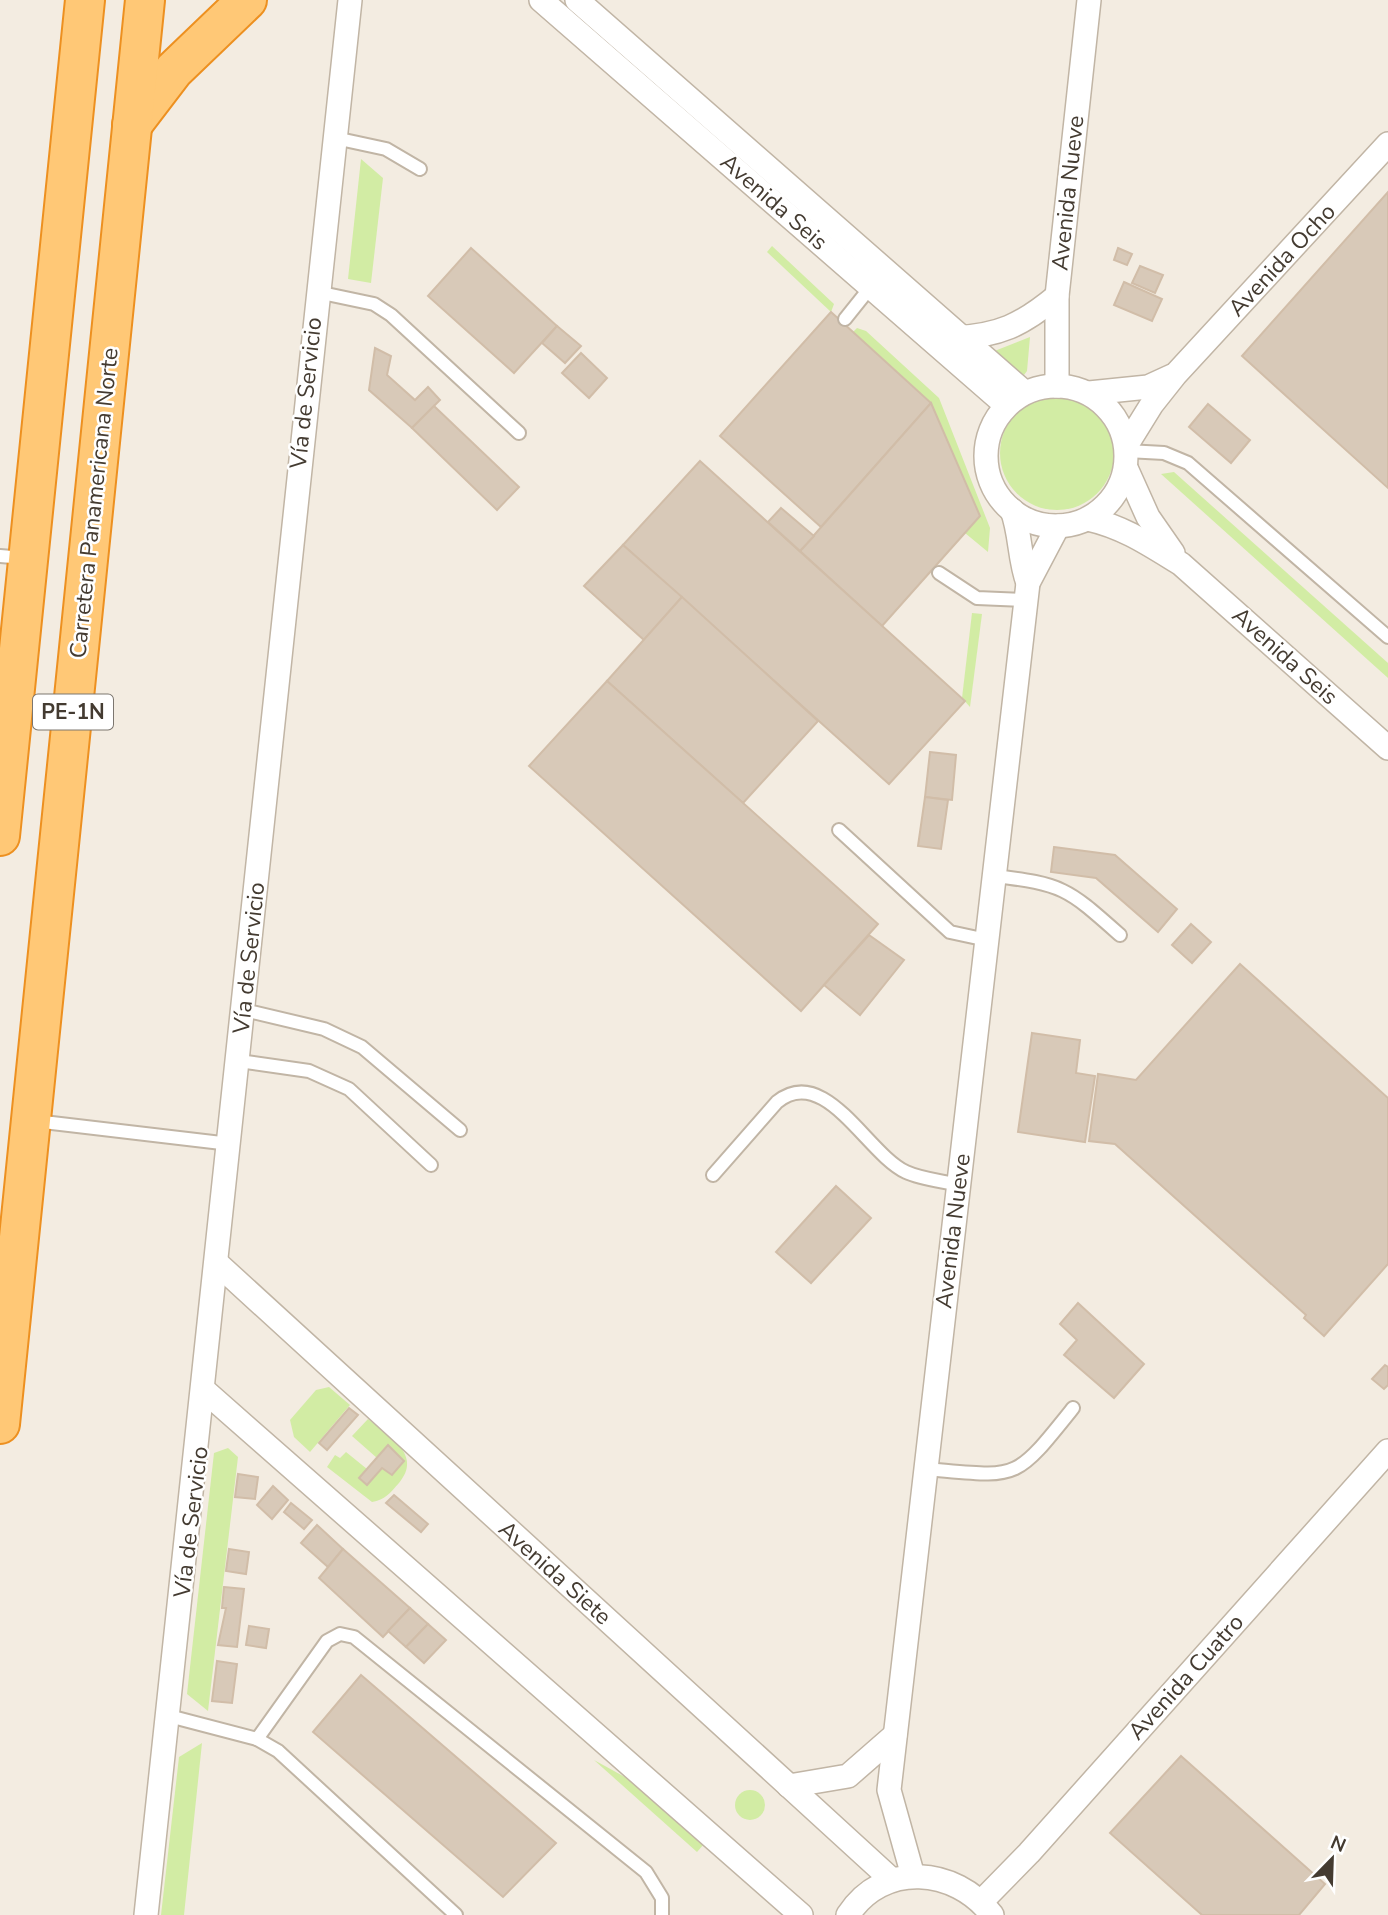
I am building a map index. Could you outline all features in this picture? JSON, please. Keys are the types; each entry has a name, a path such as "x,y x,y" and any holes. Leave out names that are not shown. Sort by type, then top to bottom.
{"highway":[{"name":"PE-1N","path":"0,836 14,557 37,469 85,0"},
{"name":"Carretera Panamericana Norte","path":"0,1424 145,0"},
{"path":"132,125 174,71 247,0"},
{"path":"37,469 97,472"}],"street":[{"name":"Vía de Servicio","path":"146,1915 206,1392 317,292 350,0"},
{"name":"Avenida Seis","path":"541,0 878,278 961,337 1015,399"},
{"name":"Avenida Seis","path":"577,0 878,278 931,338 1015,399"},
{"name":"Avenida Nueve","path":"1057,386 1057,296 1089,0"},
{"name":"Avenida Ocho","path":"1126,455 1152,404 1175,375 1388,144"},
{"path":"931,338 984,337 1026,322 1057,296"},
{"name":"Avenida Ocho","path":"1089,393 1148,387 1175,375"},
{"path":"1057,386 1089,393 1107,406 1119,424 1126,455 1119,489 1106,506 1088,519 1058,526 1023,519 992,488 986,466 986,444 993,423 1015,399 1057,386"},
{"name":"Avenida Seis","path":"1126,455 1148,517 1181,564"},
{"name":"Avenida Nueve","path":"1012,510 1019,533 1021,564 1027,592"},
{"name":"Avenida Seis","path":"1088,519 1111,524 1144,540 1181,564 1388,748"},
{"name":"Avenida Nueve","path":"902,1878 889,1790 958,1185 1027,592 1058,526"},
{"name":"Avenida Siete","path":"219,1265 789,1786 902,1878"},
{"path":"206,1392 801,1915"},
{"name":"Avenida Cuatro","path":"987,1908 1038,1843 1388,1451"},
{"path":"789,1786 848,1776 895,1735"},
{"path":"848,1915 871,1890 902,1878 950,1881 987,1908"}],"lane":[{"path":"335,138 386,149 419,169"},
{"path":"845,319 878,278"},
{"path":"317,292 374,304 391,315 519,433"},
{"path":"1126,455 1164,453 1188,463 1388,637"},
{"path":"939,573 977,598 1027,592"},
{"path":"839,830 950,932 987,940"},
{"path":"994,876 1045,882 1062,887 1120,935"},
{"path":"244,1010 324,1029 362,1047 460,1130"},
{"path":"239,1061 309,1071 349,1089 431,1165"},
{"path":"713,1175 776,1102 787,1094 802,1091 826,1100 907,1172 958,1185"},
{"path":"31,1121 230,1144"},
{"path":"926,1469 995,1476 1020,1469 1073,1408"},
{"path":"257,1739 327,1641 340,1634 354,1637 646,1872 662,1898 662,1915"},
{"path":"169,1716 257,1739 278,1751 456,1915"}],"green space":[{"path":"361,159 383,178 371,283 348,279"},
{"path":"772,246 834,304 831,312 767,252"},
{"path":"857,328 866,331 939,398 990,528 988,552 965,533 980,516 931,403 853,332"},
{"path":"1030,337 1027,371 1024,375 992,352"},
{"path":"1057,396 1079,400 1097,413 1110,431 1114,453 1110,475 1097,493 1079,506 1057,510 1035,506 1017,493 1004,475 1000,453 1004,431 1017,413 1035,400"},
{"path":"1174,472 1388,663 1388,678 1161,474"},
{"path":"972,613 982,614 970,707 962,698"},
{"path":"329,1387 350,1405 310,1452 294,1437 290,1420 316,1390"},
{"path":"368,1419 400,1447 407,1464 405,1473 393,1490 384,1498 372,1502 327,1467 335,1455 340,1458 346,1452 367,1469 359,1478 404,1461 388,1445 377,1458 352,1436"},
{"path":"228,1448 238,1457 208,1711 187,1694 214,1453"},
{"path":"202,1743 184,1915 161,1915 179,1757"},
{"path":"594,1760 634,1782 704,1844 697,1852"},
{"path":"750,1790 761,1794 765,1805 761,1816 750,1820 739,1816 735,1805 739,1794"}],"building":[{"path":"1388,192 1388,488 1242,356"},
{"path":"471,248 557,326 514,373 428,296"},
{"path":"1118,248 1132,254 1127,265 1114,260"},
{"path":"1140,266 1163,275 1155,293 1132,283"},
{"path":"1124,282 1162,299 1152,321 1114,305"},
{"path":"831,312 931,403 821,527 720,436"},
{"path":"557,326 581,346 565,363 542,343"},
{"path":"375,348 391,356 387,375 415,400 428,387 440,400 412,428 369,390"},
{"path":"581,353 607,378 589,398 562,373"},
{"path":"931,403 980,516 882,626 800,551"},
{"path":"1208,404 1250,440 1231,463 1189,427"},
{"path":"434,406 519,487 497,510 412,428"},
{"path":"700,461 965,701 889,784 623,545"},
{"path":"781,508 814,536 800,551 768,522"},
{"path":"623,545 682,597 644,640 584,586"},
{"path":"682,597 818,721 743,803 607,681"},
{"path":"607,681 878,924 801,1011 529,766"},
{"path":"930,752 956,755 952,800 925,797"},
{"path":"925,797 948,800 941,849 918,846"},
{"path":"1054,847 1115,855 1177,909 1158,932 1096,878 1051,872"},
{"path":"1191,924 1211,942 1192,963 1172,945"},
{"path":"869,935 904,960 860,1015 824,985"},
{"path":"1240,964 1388,1098 1388,1264 1324,1336 1304,1318 1306,1315 1115,1144 1089,1141 1098,1074 1136,1080"},
{"path":"1032,1033 1080,1040 1076,1073 1095,1076 1085,1142 1018,1132"},
{"path":"836,1186 871,1218 811,1283 776,1252"},
{"path":"1078,1303 1144,1364 1114,1398 1064,1355 1077,1340 1060,1324"},
{"path":"1385,1365 1388,1367 1388,1385 1384,1389 1372,1379"},
{"path":"349,1408 358,1415 327,1450 319,1443"},
{"path":"388,1445 404,1461 392,1475 382,1468 367,1485 359,1478"},
{"path":"238,1474 258,1477 255,1499 235,1497"},
{"path":"273,1486 288,1500 272,1519 257,1505"},
{"path":"394,1495 428,1524 421,1532 386,1503"},
{"path":"291,1503 312,1520 304,1529 284,1512"},
{"path":"317,1525 343,1549 328,1567 301,1543"},
{"path":"229,1549 249,1552 246,1574 226,1571"},
{"path":"343,1549 410,1608 383,1637 319,1578"},
{"path":"224,1587 244,1589 237,1647 218,1645 226,1608 222,1608"},
{"path":"410,1608 428,1624 406,1647 388,1631"},
{"path":"428,1624 446,1640 424,1663 406,1647"},
{"path":"249,1626 269,1629 266,1648 246,1645"},
{"path":"217,1661 237,1664 232,1703 212,1701"},
{"path":"361,1675 556,1843 503,1897 313,1732"},
{"path":"1181,1756 1325,1884 1299,1915 1202,1915 1110,1833"}]}
